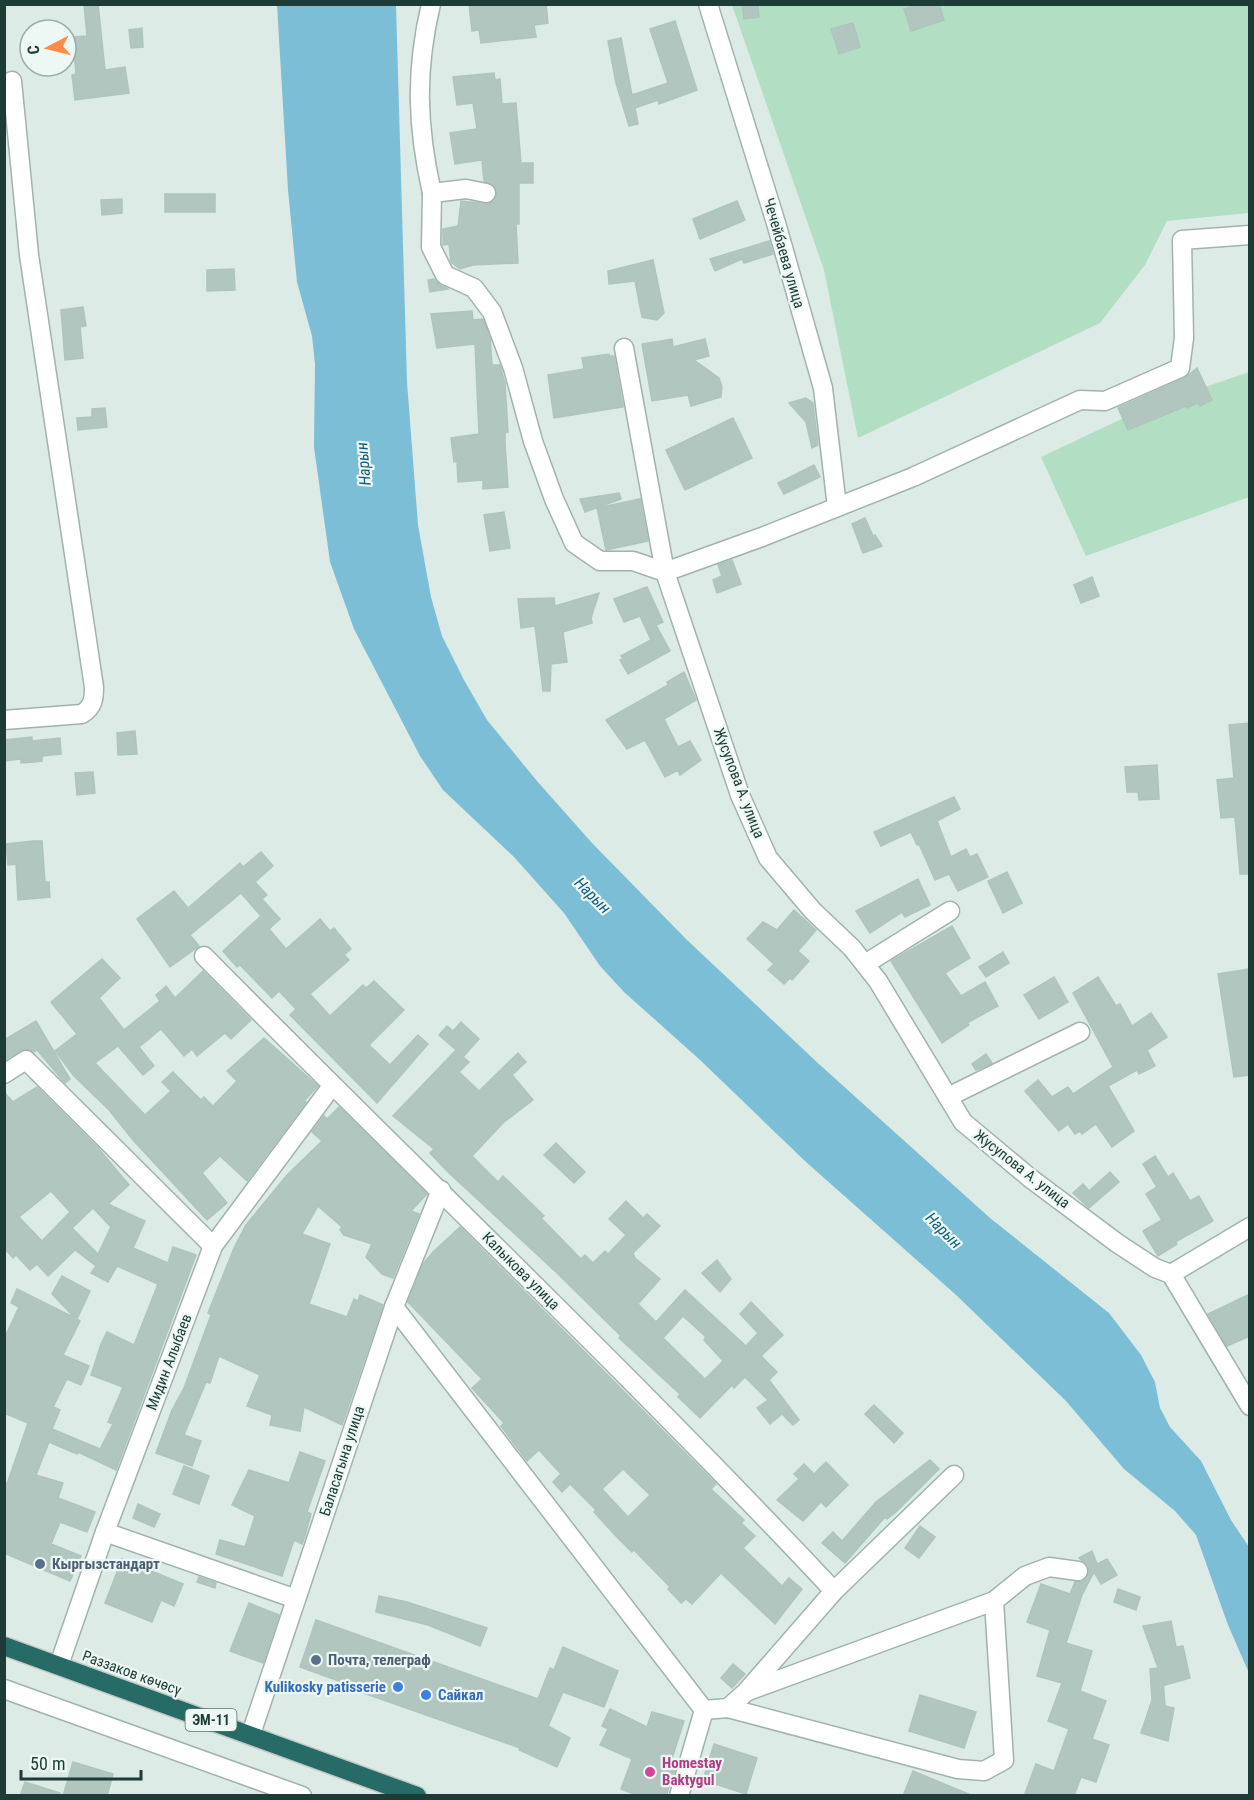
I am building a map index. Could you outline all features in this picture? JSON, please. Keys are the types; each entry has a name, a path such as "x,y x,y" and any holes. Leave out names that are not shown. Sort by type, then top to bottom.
{"highway":[{"name":"Раззаков көчөсү","path":"4,1646 417,1796"}],"street":[{"path":"431,4 423,37 418,103 424,157 432,193 431,247 445,275 474,288 492,312 513,368 533,441 554,499 574,543 600,561 633,561 665,572 913,477 1080,400 1105,401 1180,368 1184,338 1182,240 1250,235"},
{"name":"Чечейбаева улица","path":"708,4 776,224 823,388 837,507"},
{"path":"4,720 82,714 89,709 94,700 94,687 29,255 12,81"},
{"path":"432,193 466,189 486,193"},
{"name":"Жусупова А. улица","path":"624,348 665,572 740,795 768,858 813,911 852,948 878,981 963,1122 1030,1179 1117,1243 1155,1268 1171,1274"},
{"path":"865,964 950,911"},
{"name":"Калыкова улица","path":"204,956 332,1086 441,1190 834,1591"},
{"path":"948,1097 1080,1032"},
{"path":"4,1074 26,1060 213,1246"},
{"name":"Мидин Алыбаев","path":"59,1665 105,1532 213,1246 332,1086"},
{"name":"Баласагына улица","path":"251,1734 394,1307 441,1190"},
{"path":"1250,1227 1171,1274 1250,1406"},
{"path":"394,1307 704,1710"},
{"path":"728,1708 746,1692 834,1591 954,1475"},
{"path":"105,1532 296,1599"},
{"path":"746,1692 994,1601 1025,1576 1049,1567 1078,1571"},
{"path":"704,1710 728,1708 958,1769 984,1771 1004,1760 994,1601"},
{"path":"4,1689 302,1796"},
{"path":"679,1796 704,1710"}],"green space":[{"path":"732,5 1249,5 1249,213 1167,221 1145,265 1100,323 858,438 824,270"},
{"path":"1249,372 1249,497 1086,556 1041,457 1149,406"}],"water":[{"name":"Нарын","path":"277,5 396,5 407,382 418,525 431,597 442,636 487,720 592,843 687,940 820,1065 990,1218 1109,1313 1141,1355 1155,1382 1160,1408 1170,1427 1201,1461 1231,1520 1249,1547 1249,1673 1228,1625 1196,1535 1175,1511 1124,1469 1066,1401 955,1294 806,1162 699,1059 624,992 600,966 564,913 514,857 443,790 420,756 354,629 330,562 314,447 315,364 312,336 297,282 288,190"}],"building":[{"path":"84,4 98,4 105,70 125,67 129,93 75,100 72,78 78,78 78,37 87,36"},
{"path":"469,4 546,4 548,23 534,25 536,37 481,43 479,30 472,31"},
{"path":"742,4 758,4 759,17 744,19"},
{"path":"918,4 939,4 944,20 911,31 904,9"},
{"path":"675,21 697,90 659,104 658,100 635,108 638,124 629,126 616,83 608,41 621,38 632,95 668,83 650,29"},
{"path":"853,23 860,47 839,54 831,29"},
{"path":"142,28 143,47 131,48 129,30"},
{"path":"494,73 495,80 500,79 502,104 516,103 521,163 533,163 533,183 519,183 519,224 516,224 518,263 473,265 460,269 451,262 449,244 443,245 443,229 458,226 461,201 489,204 497,195 494,185 484,181 482,160 455,164 450,133 477,129 473,103 457,105 453,77"},
{"path":"165,194 215,194 215,212 165,212"},
{"path":"122,199 122,213 102,215 101,200"},
{"path":"737,201 745,220 700,239 693,219"},
{"path":"769,241 773,254 744,263 742,259 715,271 710,259"},
{"path":"653,260 664,313 657,320 642,317 635,281 609,284 608,271"},
{"path":"234,269 235,290 207,291 207,270"},
{"path":"434,279 448,289 430,292 428,280"},
{"path":"83,307 86,326 80,327 83,358 65,360 61,310"},
{"path":"472,311 473,320 483,319 490,338 492,365 500,365 505,383 508,487 483,489 483,480 458,482 457,461 454,462 451,438 479,434 475,344 437,348 431,314"},
{"path":"672,339 673,347 705,339 709,356 694,360 719,378 722,387 721,397 691,406 688,395 652,401 642,344"},
{"path":"609,354 609,356 614,356 623,407 554,418 548,375 584,369 582,358"},
{"path":"1197,368 1212,400 1200,406 1198,403 1187,408 1186,406 1128,430 1118,408 1185,378"},
{"path":"806,398 813,403 818,445 812,448 806,422 789,403"},
{"path":"105,408 107,427 78,430 77,418 92,417 92,409"},
{"path":"733,418 752,458 685,490 666,450"},
{"path":"814,465 820,477 784,494 778,483"},
{"path":"619,493 621,499 585,512 580,499"},
{"path":"640,499 648,541 606,550 597,508"},
{"path":"504,512 510,548 490,551 484,515"},
{"path":"865,518 873,536 875,535 882,546 863,553 852,524"},
{"path":"732,560 741,584 717,593 713,580 722,576 718,565"},
{"path":"1092,577 1099,596 1081,603 1074,585"},
{"path":"647,587 663,622 656,625 670,651 628,674 620,660 623,658 621,656 651,640 640,616 624,622 614,599"},
{"path":"599,593 591,618 592,623 563,632 567,662 551,664 550,691 543,691 535,626 521,628 518,599 554,598 555,606"},
{"path":"684,672 696,700 664,719 678,747 690,741 701,760 680,775 678,770 665,777 645,740 627,749 606,720 668,685 667,682"},
{"path":"1250,723 1250,874 1240,874 1235,817 1221,818 1217,780 1234,778 1229,725"},
{"path":"135,731 137,754 118,755 117,733"},
{"path":"32,737 32,741 60,738 61,754 42,756 42,761 34,762 21,763 21,759 4,761 4,740"},
{"path":"1157,765 1159,799 1139,800 1138,792 1127,792 1125,767"},
{"path":"93,772 95,793 77,795 75,773"},
{"path":"954,797 960,809 937,821 951,857 966,849 970,857 977,854 988,877 958,891 949,874 935,880 911,832 881,846 874,832"},
{"path":"42,841 45,882 49,882 50,897 18,900 16,864 8,865 6,844"},
{"path":"261,852 273,866 255,882 267,895 262,899 280,919 269,929 286,949 320,919 330,931 334,928 351,949 344,955 349,960 310,994 330,1016 363,985 366,988 374,981 404,1010 369,1045 390,1065 418,1035 428,1044 377,1103 290,1015 296,1009 279,991 272,998 240,965 237,967 223,951 261,916 241,893 190,935 199,946 170,967 137,919 174,891 188,908 240,863 243,867"},
{"path":"1007,872 1022,903 1003,913 988,881"},
{"path":"918,879 930,905 905,917 902,912 870,933 856,911"},
{"path":"794,910 816,930 798,951 809,961 792,980 790,978 784,984 768,970 774,964 747,939 763,922 777,930"},
{"path":"952,926 970,958 945,973 961,996 985,982 998,1006 967,1023 969,1025 942,1043 891,961"},
{"path":"1003,952 1009,963 986,977 979,967"},
{"path":"102,959 120,978 99,998 124,1030 160,1001 156,995 166,986 175,998 203,971 251,1020 231,1039 225,1033 197,1056 192,1049 184,1056 161,1029 139,1047 154,1066 143,1075 118,1046 95,1063 145,1115 171,1091 162,1082 173,1072 201,1100 204,1097 213,1106 237,1081 227,1071 264,1038 318,1086 304,1101 306,1102 247,1181 220,1156 202,1173 227,1203 207,1220 133,1140 109,1110 74,1076 55,1051 77,1034 51,1002"},
{"path":"1250,969 1250,1075 1234,1077 1218,974"},
{"path":"1054,977 1068,1002 1039,1019 1024,995"},
{"path":"1098,977 1116,1006 1120,1004 1132,1026 1151,1013 1167,1037 1147,1050 1155,1066 1139,1074 1137,1070 1108,1086 1134,1131 1112,1147 1096,1124 1082,1134 1080,1131 1075,1134 1068,1124 1059,1131 1025,1091 1038,1080 1052,1097 1068,1087 1073,1094 1113,1067 1073,993"},
{"path":"36,1021 70,1079 65,1083 37,1050 34,1052 24,1049 4,1060 4,1040"},
{"path":"461,1022 479,1039 463,1057 469,1062 459,1072 479,1091 518,1053 526,1062 512,1075 533,1100 504,1122 472,1156 498,1182 503,1176 544,1216 541,1218 581,1259 585,1255 593,1263 605,1251 608,1254 626,1235 609,1219 626,1201 643,1218 647,1214 660,1226 633,1253 635,1258 660,1279 638,1304 656,1322 685,1290 746,1346 758,1333 740,1314 751,1302 783,1335 761,1356 777,1372 769,1380 799,1420 793,1425 782,1414 770,1424 757,1408 768,1400 745,1377 734,1388 732,1385 700,1418 678,1397 680,1394 619,1338 621,1336 556,1272 448,1172 430,1153 434,1149 393,1116 456,1050 439,1035 447,1026 453,1031","holes":["683,1316 706,1337 704,1340 723,1361 705,1379 663,1338"]},
{"path":"986,1054 992,1063 976,1070 972,1064"},
{"path":"37,1087 98,1148 129,1185 108,1204 145,1221 133,1248 168,1263 173,1247 196,1255 116,1470 78,1452 77,1454 49,1442 36,1475 63,1483 58,1498 95,1512 87,1532 60,1522 51,1544 81,1556 70,1581 4,1553 4,1482 7,1484 28,1423 4,1413 4,1339 19,1307 11,1303 17,1289 75,1318 52,1294 62,1276 90,1291 77,1319 80,1321 63,1355 89,1366 81,1385 67,1379 53,1407 60,1410 52,1429 100,1449 113,1424 108,1422 123,1387 91,1375 101,1344 107,1332 134,1345 158,1284 117,1266 108,1282 91,1273 96,1266 75,1250 48,1276 37,1264 30,1270 16,1255 13,1258 4,1248 4,1092 13,1102","holes":["51,1191 70,1212 42,1241 19,1217","93,1208 111,1227 98,1254 72,1228"]},
{"path":"339,1107 427,1194 411,1211 419,1214 393,1278 382,1274 366,1257 372,1244 344,1235 340,1230 342,1227 318,1206 302,1234 330,1244 309,1304 347,1317 354,1299 358,1301 360,1295 383,1305 342,1425 304,1407 300,1431 270,1425 272,1415 247,1406 260,1375 219,1356 210,1383 206,1382 184,1435 201,1441 192,1466 156,1453 172,1410 184,1388 211,1315 208,1313 234,1248 246,1225 287,1175 322,1141 312,1132 324,1116 327,1119"},
{"path":"556,1143 585,1172 574,1183 544,1155"},
{"path":"1155,1156 1168,1177 1173,1173 1190,1201 1199,1196 1213,1221 1175,1242 1177,1244 1158,1256 1143,1231 1162,1220 1146,1194 1157,1187 1143,1164"},
{"path":"1110,1172 1119,1182 1089,1208 1073,1193 1083,1184 1089,1191"},
{"path":"460,1227 716,1484 711,1489 744,1520 741,1523 755,1536 743,1548 782,1586 789,1578 802,1589 775,1624 721,1573 692,1604 686,1599 681,1603 668,1589 670,1587 634,1550 632,1552 615,1535 594,1512 596,1510 570,1484 562,1492 553,1482 561,1474 539,1450 527,1461 501,1426 504,1423 472,1388 482,1379 408,1302 423,1264","holes":["623,1469 650,1495 628,1517 602,1489"]},
{"path":"717,1260 731,1279 720,1292 702,1273"},
{"path":"1250,1294 1250,1336 1227,1346 1208,1314"},
{"path":"874,1405 903,1433 894,1443 865,1414"},
{"path":"300,1452 325,1461 307,1512 311,1514 305,1536 302,1544 294,1540 282,1576 216,1554 220,1540 245,1547 255,1516 232,1505 249,1470 289,1483"},
{"path":"930,1460 939,1469 896,1512 887,1519 885,1517 845,1563 822,1543 833,1532 842,1541 876,1502"},
{"path":"826,1462 848,1485 826,1507 821,1502 803,1521 777,1500 799,1479 794,1474 804,1464 814,1474"},
{"path":"184,1466 209,1476 199,1504 173,1494"},
{"path":"138,1504 160,1514 154,1527 133,1518"},
{"path":"920,1526 935,1537 919,1558 905,1548"},
{"path":"1092,1551 1097,1564 1107,1559 1117,1575 1101,1584 1094,1572 1082,1595 1066,1643 1092,1651 1080,1691 1106,1701 1092,1739 1109,1745 1096,1782 1081,1777 1074,1796 1024,1796 1036,1764 1054,1771 1069,1729 1048,1721 1062,1683 1037,1676 1050,1630 1027,1622 1041,1584 1070,1594 1075,1582 1083,1581 1089,1573 1088,1566 1079,1558"},
{"path":"122,1559 183,1584 174,1606 161,1600 152,1622 105,1603"},
{"path":"199,1577 216,1583 215,1588 197,1582"},
{"path":"1118,1589 1140,1597 1136,1610 1114,1602"},
{"path":"379,1596 407,1602 487,1628 480,1646 428,1625 376,1612"},
{"path":"249,1603 279,1615 263,1663 230,1651"},
{"path":"316,1620 538,1699 550,1668 554,1670 563,1647 618,1671 604,1707 563,1692 548,1726 570,1738 557,1767 519,1750 520,1748 352,1689 353,1686 300,1667"},
{"path":"1171,1621 1176,1647 1183,1646 1190,1678 1165,1685 1163,1679 1165,1706 1174,1708 1168,1741 1141,1733 1152,1700 1150,1669 1158,1668 1143,1626"},
{"path":"733,1664 745,1674 732,1688 721,1678"},
{"path":"920,1695 976,1712 964,1748 909,1731"},
{"path":"610,1709 647,1727 652,1712 684,1721 669,1768 675,1770 666,1796 639,1796 621,1789 632,1759 600,1745 608,1729 602,1726"},
{"path":"714,1744 757,1758 746,1794 703,1780"},
{"path":"73,1762 113,1774 107,1796 63,1796"},
{"path":"913,1771 971,1795 971,1796 903,1796"},
{"path":"25,1782 60,1793 59,1796 20,1796"}],"place":[{"name":"Кыргызстандарт","path":"40,1564"},
{"name":"Почта, телеграф","path":"316,1660"},
{"name":"Kulikosky patisserie","path":"398,1687"},
{"name":"Сайкал","path":"426,1695"},
{"name":"Homestay Baktygul","path":"650,1772"}]}
